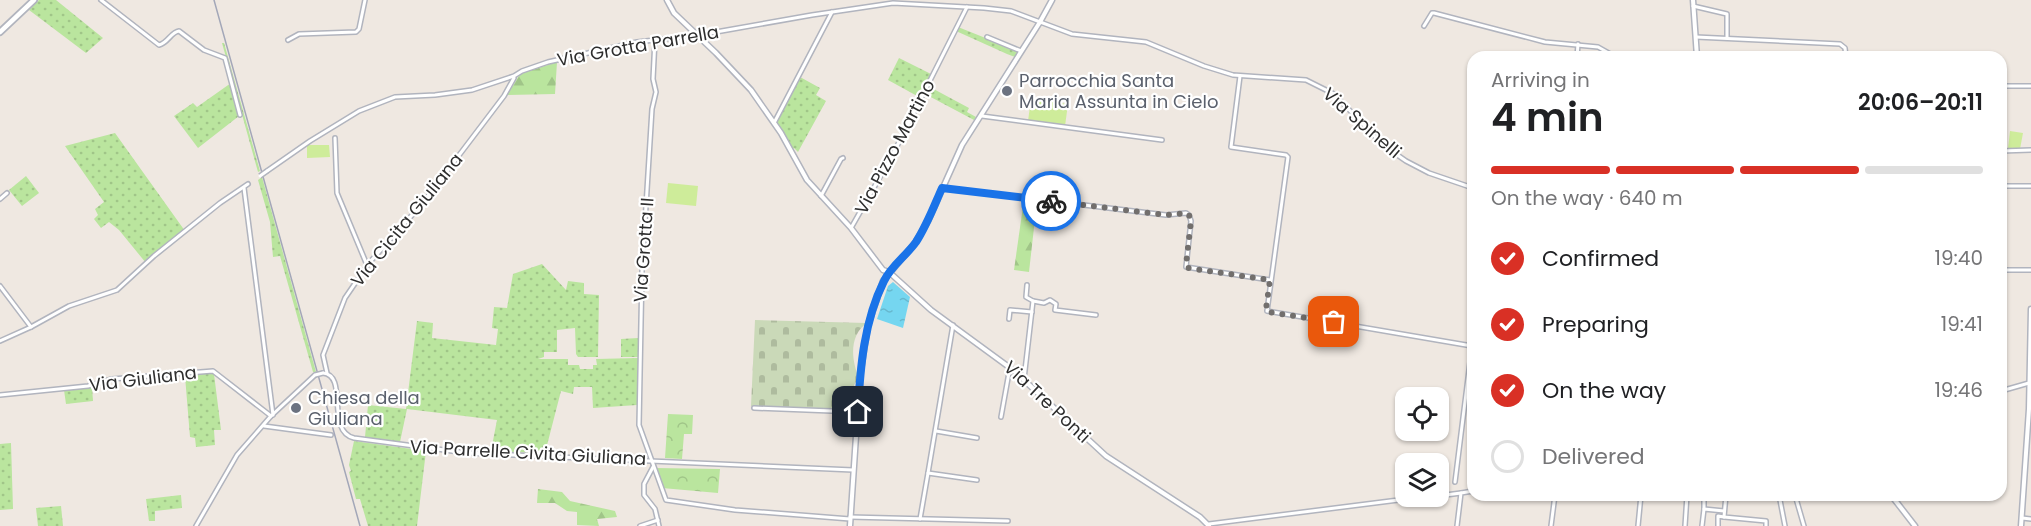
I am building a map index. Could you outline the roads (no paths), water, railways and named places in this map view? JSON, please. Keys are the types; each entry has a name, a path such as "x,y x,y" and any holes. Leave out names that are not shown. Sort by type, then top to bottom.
{"main road":[{"path":"0,32 32,1"}],"street":[{"path":"101,0 159,45 179,31 204,50 225,58 240,115"},
{"path":"288,40 299,34 356,32 359,28 365,0"},
{"name":"Via Pizzo Martino","path":"667,0 674,13 699,35 751,90 774,123 807,180 851,228 883,270 889,272"},
{"path":"850,526 860,376 868,325 883,282 915,243 928,221 962,146 1041,22 1052,0"},
{"path":"1693,0 1696,51"},
{"name":"Via Grotta Parrella","path":"260,176 310,141 359,111 395,97 472,90 548,62 655,39 699,35 893,3 1011,11 1041,22"},
{"path":"1693,6 1726,14 1726,37"},
{"name":"Via Pizzo Martino","path":"851,228 893,154 967,7"},
{"path":"774,123 832,12"},
{"path":"1424,26 1431,13 1434,13 1545,42 1598,46 1606,51"},
{"name":"Via Spinelli","path":"1041,22 1079,36 1146,42 1204,66 1240,75 1299,78 1316,83 1334,94 1383,145 1406,161 1429,173 1467,186"},
{"path":"987,37 1022,51"},
{"path":"1695,37 1840,44 1845,51"},
{"name":"Via Grotta II","path":"655,39 653,79 656,92 652,109 642,271 639,417 640,432 666,500 735,510 850,518"},
{"path":"1577,51 1578,44"},
{"path":"1240,75 1231,147 1286,154 1288,157 1266,309 1270,312 1467,345"},
{"name":"Via Cicita Giuliana","path":"325,373 323,355 343,302 367,266 422,204 504,96 514,76"},
{"path":"2007,86 2031,86"},
{"path":"982,116 1162,140"},
{"path":"335,138 337,193 367,266"},
{"path":"2007,151 2031,150"},
{"path":"821,196 843,158"},
{"path":"0,341 69,306 117,290 154,256 248,184"},
{"path":"2007,186 2031,186"},
{"path":"244,187 272,416"},
{"path":"942,188 1166,215 1186,213 1191,221 1186,265 1188,268 1270,280"},
{"path":"0,199 7,193"},
{"path":"2007,270 2031,270"},
{"name":"Via Tre Ponti","path":"889,272 931,310 1010,367 1106,456 1200,517 1208,525"},
{"path":"1027,285 1026,297 1033,301 1044,303 1050,300 1056,304 1055,310 1096,315"},
{"path":"0,286 31,327"},
{"path":"1024,379 1033,301"},
{"path":"2021,526 2030,383 2031,309"},
{"path":"1009,319 1010,310 1032,312"},
{"path":"921,519 952,325"},
{"path":"1001,417 1010,367"},
{"name":"Via Giuliana","path":"0,395 88,386 112,380 213,371 272,416"},
{"path":"196,526 232,463 272,416 315,375 325,373"},
{"name":"Via Parrelle Civita Giuliana","path":"325,373 333,377 336,383 337,406 343,432 351,438 458,452 853,470"},
{"path":"2007,389 2030,383"},
{"path":"1455,482 1467,386"},
{"path":"754,408 858,412"},
{"path":"264,426 331,435"},
{"path":"936,431 977,438"},
{"path":"653,467 645,484 644,495 655,509 659,526"},
{"path":"928,473 977,480"},
{"path":"1449,495 1467,492"},
{"path":"1457,526 1461,493"},
{"path":"1208,525 1395,501"},
{"path":"1551,526 1554,501"},
{"path":"1638,526 1640,501"},
{"path":"1685,526 1687,501"},
{"path":"1702,526 1704,501"},
{"path":"1724,517 1726,501"},
{"path":"1780,501 1785,526"},
{"path":"1797,501 1804,526"},
{"path":"1896,501 1915,526"},
{"path":"1704,509 1725,511"},
{"path":"1718,526 1718,516 1766,521 1766,526"},
{"path":"850,518 1008,522"},
{"path":"2022,518 2031,519"},
{"path":"640,526 658,520"}],"water":[{"path":"893,282 910,297 903,328 877,319 888,286"}],"railway":[{"path":"214,0 360,526"}],"place":[{"name":"Parrocchia Santa Maria Assunta in Cielo","path":"1007,91"},
{"name":"Chiesa della Giuliana","path":"296,408"}]}
